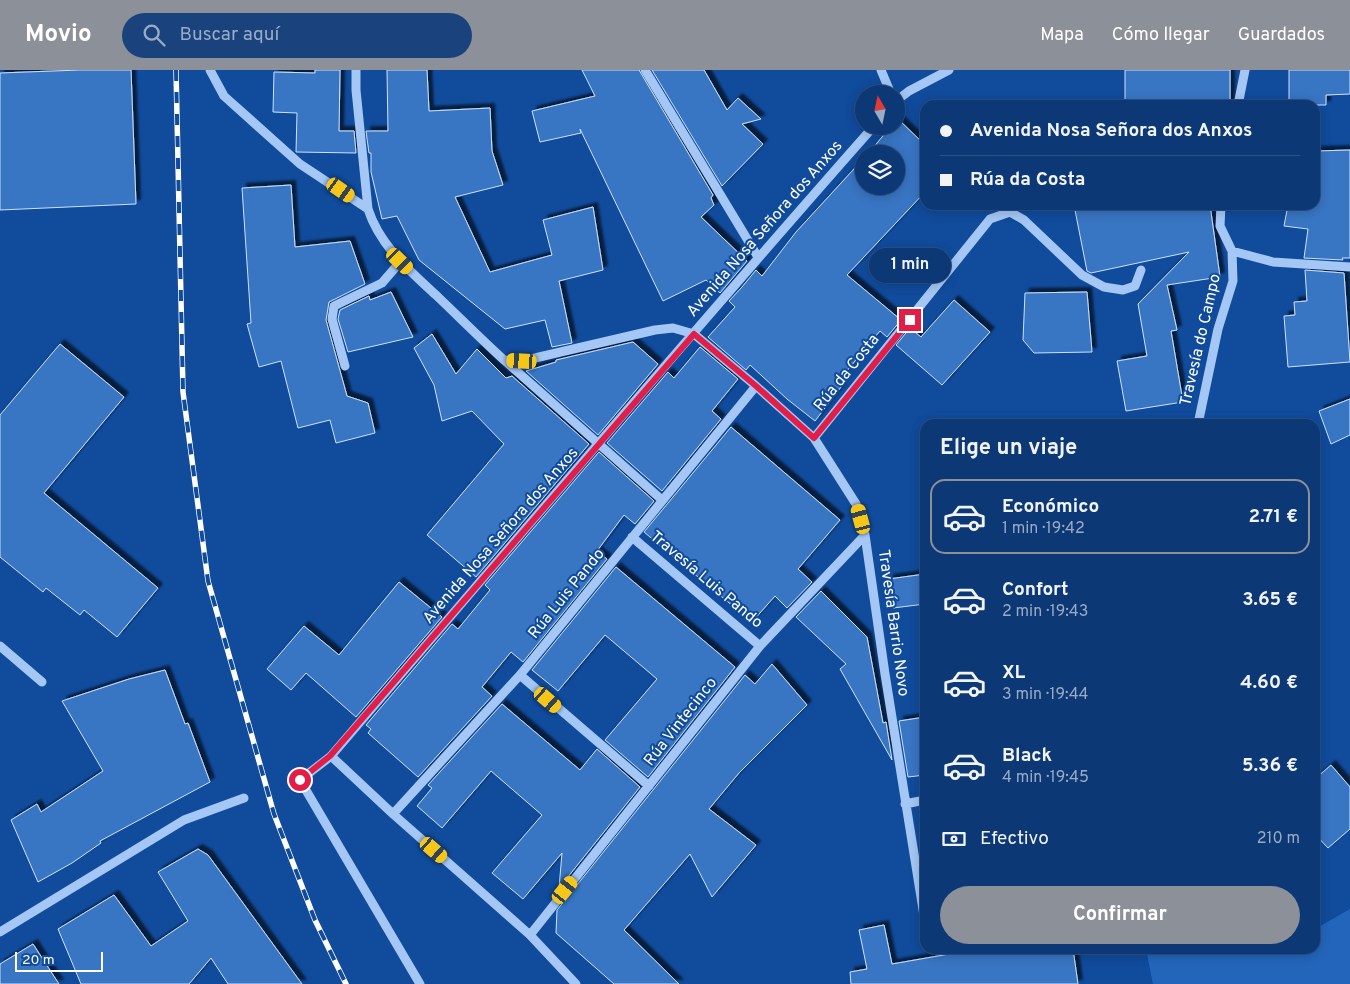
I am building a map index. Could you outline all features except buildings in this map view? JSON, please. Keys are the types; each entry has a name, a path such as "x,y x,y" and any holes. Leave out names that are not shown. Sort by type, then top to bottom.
{"street":[{"path":"210,70 224,96 300,164 368,209"},
{"path":"356,70 356,90 368,209 373,226 378,234 400,261 504,360 662,500"},
{"path":"645,70 758,257"},
{"path":"881,70 887,85"},
{"path":"905,94 949,70"},
{"path":"1239,100 1245,70"},
{"name":"Avenida Nosa Señora dos Anxos","path":"420,984 300,780 330,756 599,445 758,257 866,135"},
{"name":"Travesía do Campo","path":"1199,419 1218,329 1232,281 1232,251 1220,226 1221,210"},
{"name":"Rúa da Costa","path":"814,438 990,219 1010,212 1024,220 1082,275 1104,287 1123,290 1135,286 1141,270"},
{"path":"1232,251 1273,262 1350,267"},
{"path":"346,366 332,319 334,306 382,283 400,261"},
{"path":"504,360 522,361 655,330 673,328 694,334"},
{"name":"Travesía Barrio Novo","path":"694,334 814,438 856,504 865,535 920,891"},
{"name":"Rúa Luis Pando","path":"393,814 520,675 756,386"},
{"name":"Rúa Vintecinco","path":"530,935 760,646 865,535"},
{"name":"Travesía Luis Pando","path":"632,537 760,646"},
{"path":"0,646 42,682"},
{"path":"520,675 649,786"},
{"path":"330,756 530,935 576,984"},
{"path":"0,932 184,820 244,798"},
{"path":"906,804 920,801"}],"shaded area":[{"path":"1350,909 1350,984 1153,984 1147,954 1320,954 1320,926"}],"railway":[{"path":"176,70 183,392 208,581 274,814 315,920 346,984"}],"route":[{"path":"300,780 330,756 694,334 814,438 910,320"}]}
